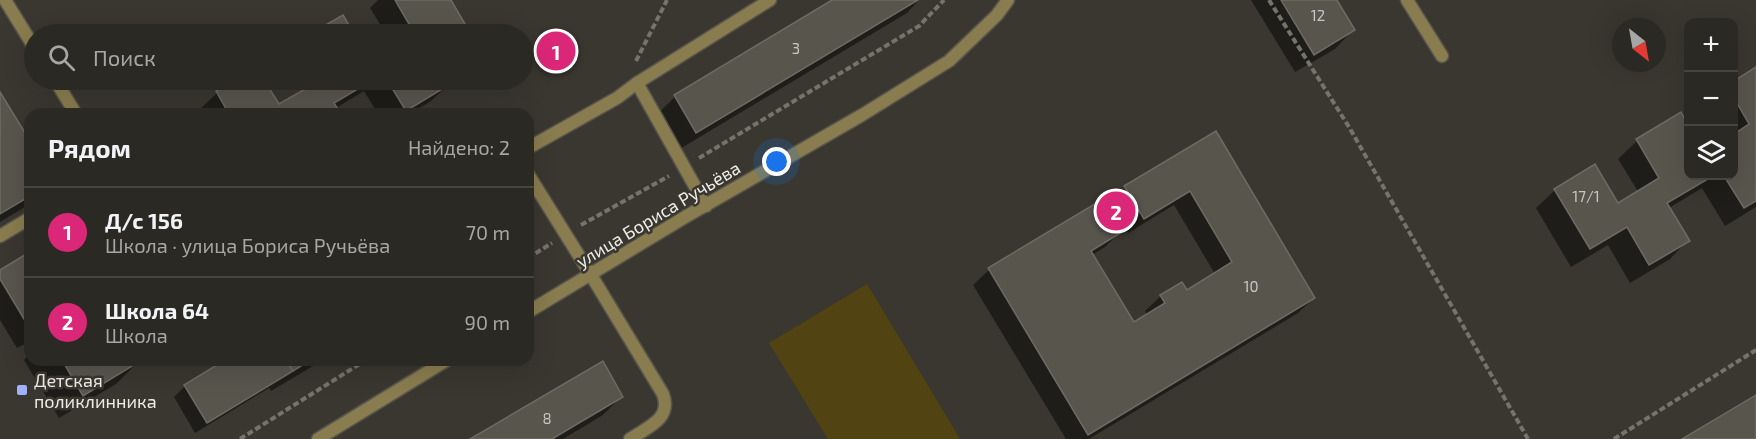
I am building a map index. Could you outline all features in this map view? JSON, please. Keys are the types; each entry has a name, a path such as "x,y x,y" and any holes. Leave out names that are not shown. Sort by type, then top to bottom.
{"street":[{"path":"5,0 24,31"},
{"path":"534,145 617,98 637,82 770,0"},
{"name":"улица Бориса Ручьёва","path":"534,308 949,62 997,15 1008,0"},
{"path":"1407,0 1442,56"},
{"path":"637,82 706,206"},
{"path":"61,90 72,108"},
{"path":"534,183 663,394 665,409 662,417 630,439"},
{"path":"0,236 24,222"},
{"path":"318,439 437,366"}],"path":[{"path":"632,68 667,0"},
{"path":"534,254 919,26 944,0"},
{"path":"1269,0 1349,127 1528,439"},
{"path":"1614,439 1756,350"},
{"path":"240,439 356,366"}],"shaded area":[{"path":"867,284 960,439 828,439 769,343"}],"building":[{"path":"395,0 451,0 465,24 409,24"},
{"path":"832,0 918,0 696,133 674,95"},
{"path":"1281,0 1337,0 1355,30 1314,55"},
{"path":"343,15 348,24 327,24"},
{"path":"1756,67 1756,201 1744,208 1726,180 1738,180 1738,131 1749,124 1738,105 1738,78"},
{"path":"270,90 279,104 304,90 356,90 334,103 337,108 226,108 216,91"},
{"path":"393,90 440,90 411,108 404,108"},
{"path":"0,92 24,131 24,200 0,214"},
{"path":"1681,112 1684,118 1684,180 1706,180 1667,203 1690,241 1649,265 1627,227 1590,249 1554,189 1595,164 1618,203 1659,178 1636,139"},
{"path":"1216,131 1315,298 1088,435 988,268 1103,199 1122,232 1091,251 1134,322 1165,303 1160,295 1182,282 1187,290 1232,262 1190,191 1144,219 1124,186"},
{"path":"24,255 24,319 0,279 0,270"},
{"path":"603,361 623,397 552,439 470,439"},
{"path":"66,366 132,366 83,396"},
{"path":"215,366 290,366 293,371 207,423 184,385"},
{"path":"290,366 301,366 293,371"},
{"path":"1756,395 1756,439 1682,439"}],"place":[{"name":"Д/с 156","path":"556,51"},
{"name":"Школа 64","path":"1116,211"},
{"name":"Детская поликлинника","path":"22,390"}]}
